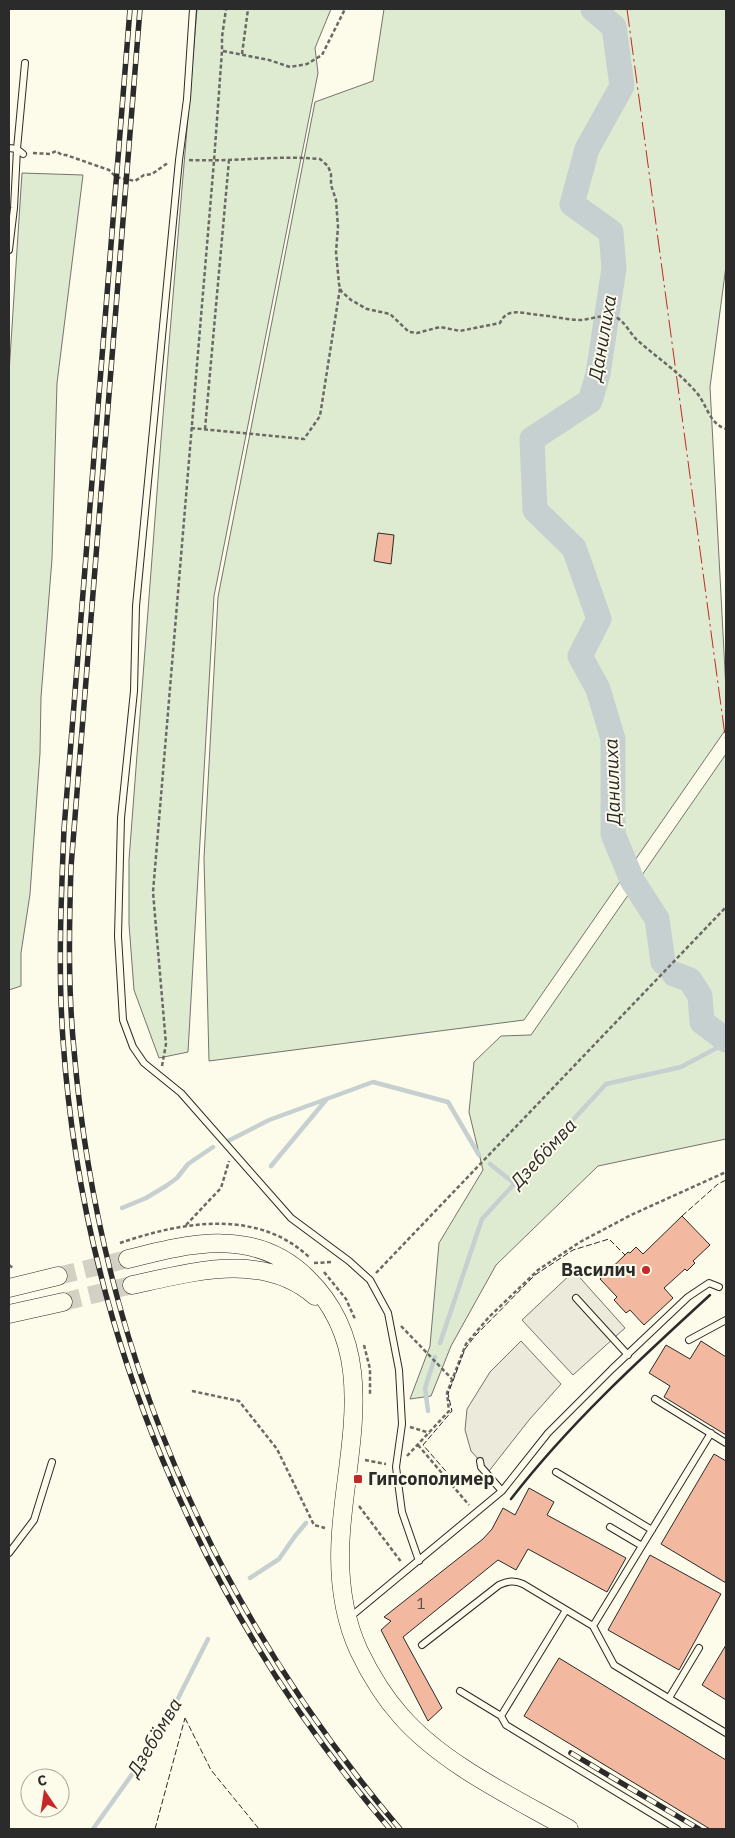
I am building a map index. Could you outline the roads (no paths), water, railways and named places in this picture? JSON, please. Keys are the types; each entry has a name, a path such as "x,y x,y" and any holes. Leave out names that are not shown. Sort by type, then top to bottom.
{"main road":[{"path":"128,1259 200,1243 248,1246 266,1252 296,1268 320,1291 339,1322 347,1341 353,1373 354,1409 341,1533 340,1572 348,1618 358,1649 390,1703 403,1718 438,1750 470,1772 568,1829"},
{"path":"132,1285 208,1270 229,1268 265,1271 301,1286 325,1305 339,1322"},
{"path":"9,1288 58,1276"},
{"path":"9,1314 63,1302"}],"lane":[{"path":"193,9 187,99 179,160 136,606 134,691 121,818 118,936 123,1020 133,1047 144,1063 181,1093 291,1218 349,1261 370,1280 388,1313 399,1370 402,1424 396,1467 402,1512 419,1561"},
{"path":"9,250 20,152 25,63"},
{"path":"9,148 20,152"},
{"path":"348,1618 502,1491 548,1433 688,1297 709,1284 719,1287"},
{"path":"576,1298 628,1355"},
{"path":"689,1340 726,1320"},
{"path":"655,1399 726,1443"},
{"path":"593,1626 711,1433"},
{"path":"480,1461 481,1467 502,1491"},
{"path":"9,1553 34,1520 52,1462"},
{"path":"556,1472 652,1530"},
{"path":"610,1527 642,1546"},
{"path":"422,1645 499,1585 508,1581 516,1581 593,1626 614,1665 726,1733"},
{"path":"501,1716 566,1610"},
{"path":"669,1698 699,1648"},
{"path":"460,1691 501,1716 506,1725 677,1829"}],"waterway":[{"name":"Данилиха","path":"593,9 614,27 622,86 587,149 572,204 611,232 614,268 598,374 590,401 532,439 535,510 574,548 599,619 580,656 598,689 613,739 613,834 632,880 657,919 663,962"},
{"name":"Данилиха","path":"674,974 690,980 700,996 702,1022 726,1040"},
{"name":"Дзебӧмва","path":"440,1343 482,1219 606,1084 681,1067 726,1043"},
{"path":"228,1141 269,1120 373,1082 448,1102 479,1155"},
{"path":"271,1166 326,1100"},
{"path":"122,1208 146,1198 166,1186 177,1178 188,1164 213,1147"},
{"path":"490,1164 515,1184"},
{"path":"428,1411 425,1388 435,1357"},
{"name":"Дзебӧмва","path":"250,1578 279,1559 306,1523"},
{"name":"Дзебӧмва","path":"93,1829 158,1738 208,1639"}],"tunnel":[{"path":"58,1276 128,1259"},
{"path":"63,1302 132,1285"}],"railway":[{"path":"130,9 64,829 60,935 61,1014 75,1148 96,1255 125,1359 163,1461 209,1560 262,1654 323,1744 390,1829"},
{"path":"140,9 71,867 69,936 71,1004 74,1050 87,1159 109,1264 138,1367 175,1466 220,1562 272,1654 332,1743 400,1829"},
{"path":"571,1753 699,1829"}],"place":[{"name":"Василич","path":"646,1270"},
{"name":"Гипсополимер","path":"358,1479"}]}
